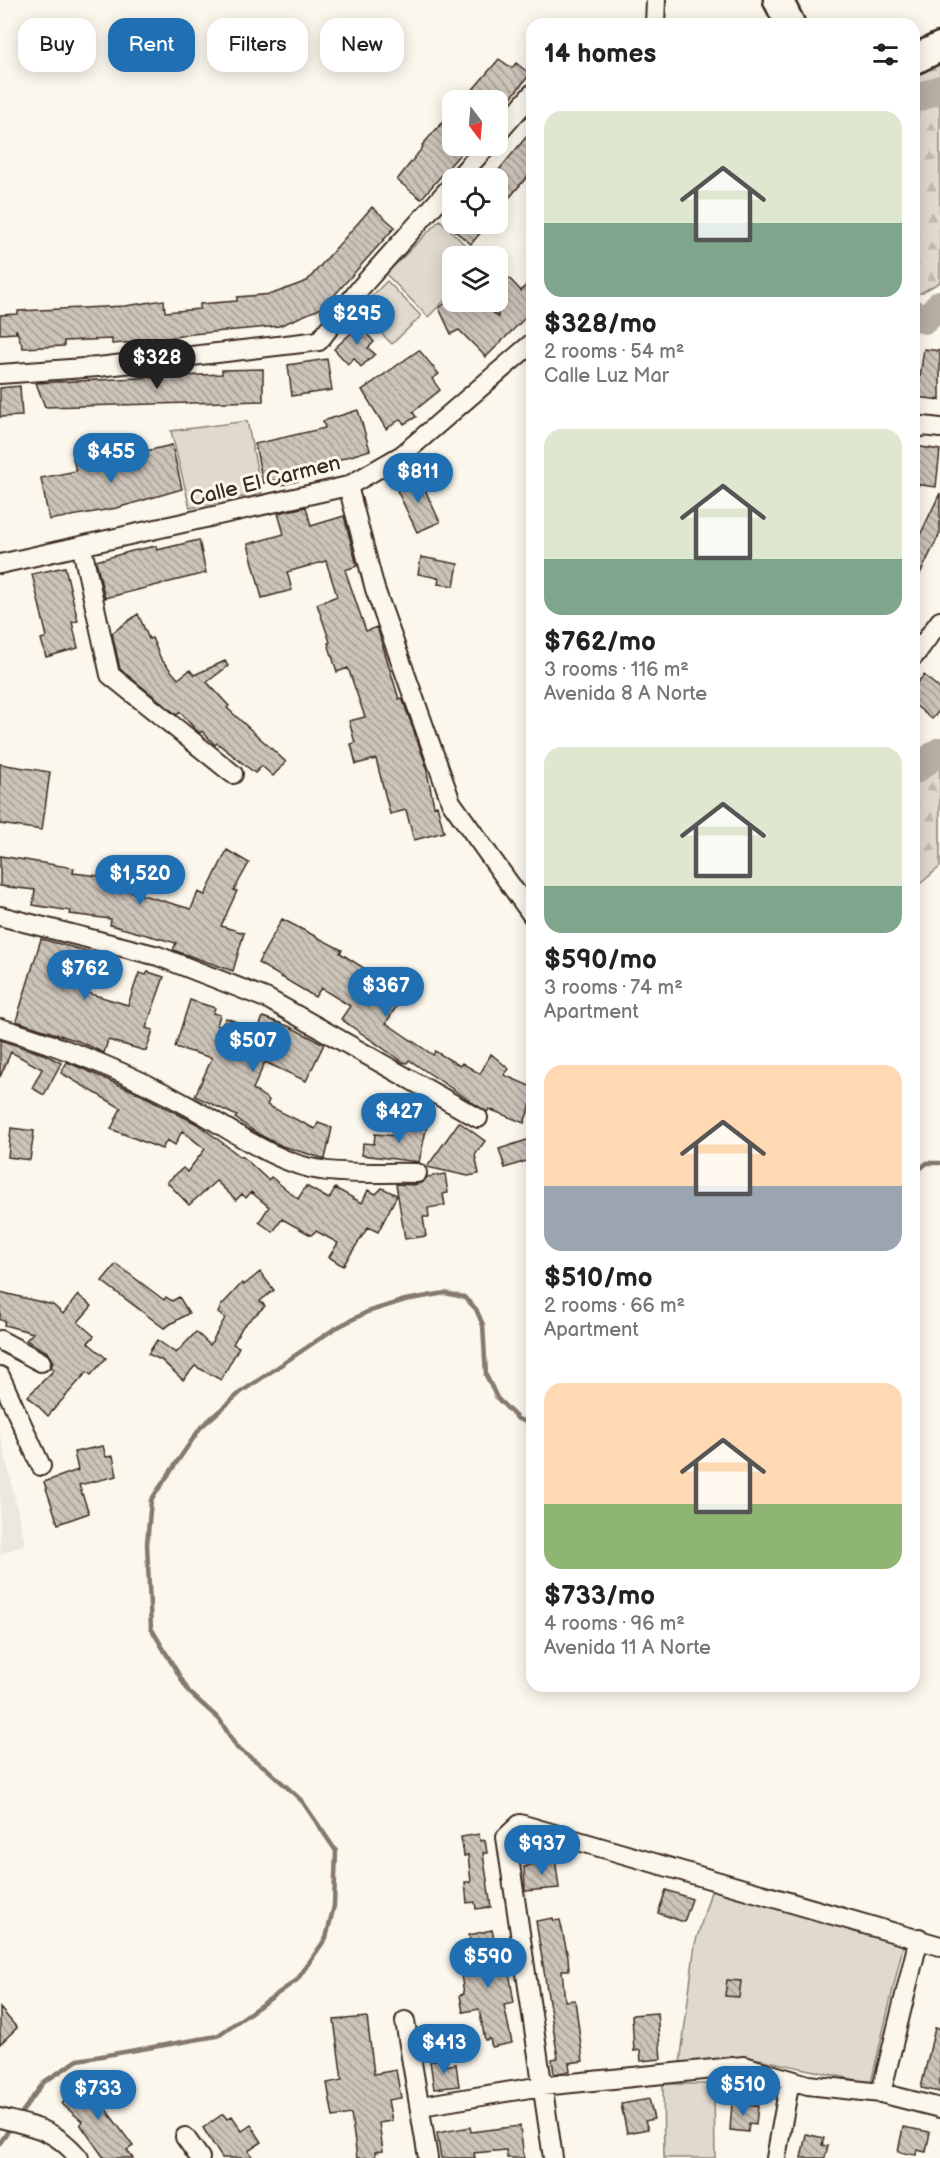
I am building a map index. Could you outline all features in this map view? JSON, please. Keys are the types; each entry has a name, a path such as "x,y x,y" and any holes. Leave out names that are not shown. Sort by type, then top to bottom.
{"main road":[{"path":"778,0 787,18"},
{"path":"920,57 940,47"}],"street":[{"path":"655,18 656,0"},
{"path":"508,122 526,101"},
{"path":"467,168 478,156"},
{"path":"0,374 98,366 319,341 362,286 442,196"},
{"name":"Calle El Carmen","path":"0,564 82,548 348,486 402,454 526,348"},
{"path":"920,427 940,428"},
{"path":"348,486 375,589 451,802 526,907"},
{"path":"82,548 110,675 233,774"},
{"path":"920,648 940,621"},
{"path":"0,916 158,956 268,999 478,1118"},
{"path":"0,1028 30,1037 101,1066 188,1106 263,1150 320,1170 417,1173"},
{"path":"0,1340 41,1362"},
{"path":"0,1376 41,1466"},
{"path":"553,2158 506,1837 520,1824 919,1938 940,1946"},
{"path":"881,2092 919,1938"},
{"path":"405,2021 428,2158"},
{"path":"421,2106 542,2086 744,2066 808,2085 881,2092 940,2108"},
{"path":"776,2158 790,2080"},
{"path":"8,2120 42,2129 65,2140 79,2158"},
{"path":"185,2137 200,2158"}],"shaded area":[{"path":"0,1431 25,1544 0,1555"}],"green space":[{"path":"940,63 940,282 921,293 920,293 920,68"},
{"path":"440,220 442,234 454,234 466,246 442,246 442,303 428,317 386,274"},
{"path":"387,281 421,316 392,344 358,310"},
{"path":"247,421 262,493 190,508 171,431"},
{"path":"940,758 940,867 920,884 920,774"},
{"path":"713,1885 904,1942 871,2083 744,2056 680,2064 695,1944"},
{"path":"663,2084 714,2084 715,2158 664,2158"}],"building":[{"path":"499,59 512,68 516,63 526,71 526,79 508,102 508,90 473,90"},
{"path":"442,123 442,156 458,156 448,168 442,168 442,175 421,199 397,180 423,147 422,145"},
{"path":"526,137 526,178 508,199 508,168 500,168"},
{"path":"372,207 395,227 324,307 279,326 192,334 150,341 112,344 112,339 64,341 64,346 23,348 16,329 16,333 0,334 0,315 18,314 18,311 125,306 164,300 165,312 200,309 200,304 237,301 237,297 272,294 307,281"},
{"path":"458,234 480,234 471,244"},
{"path":"508,279 521,291 526,285 526,317 486,357 459,330 451,334 439,308 442,306 442,312 493,312 498,317 498,312 508,312"},
{"path":"363,322 372,331 368,335 374,342 368,348 375,354 361,367 354,358 348,364 334,349"},
{"path":"924,349 940,351 940,400 920,397"},
{"path":"419,350 439,374 432,379 440,390 413,412 416,417 404,424 401,419 386,429 362,390"},
{"path":"327,359 332,390 292,396 288,365"},
{"path":"263,369 263,401 45,407 36,383 222,374 222,370"},
{"path":"20,386 22,416 0,417 0,388"},
{"path":"358,410 370,450 328,463 328,466 296,473 298,481 277,486 276,480 263,483 255,444 325,428 323,421"},
{"path":"172,445 182,489 117,508 49,520 41,478 76,471 73,458 88,455 90,464 108,461 109,467 148,457 146,451"},
{"path":"920,447 940,450 936,487 920,485"},
{"path":"418,475 440,522 417,532 395,486"},
{"path":"940,493 940,533 920,574 920,535"},
{"path":"306,507 311,526 344,516 357,566 345,570 366,631 377,627 399,699 402,698 425,762 434,806 437,805 444,832 414,840 406,810 390,814 376,759 356,764 351,744 355,743 349,721 365,717 348,668 337,672 317,604 337,596 326,561 287,572 292,590 262,598 248,544 284,534 278,513"},
{"path":"199,540 206,573 105,598 96,561 156,546 157,550"},
{"path":"421,557 458,564 454,586 438,584 439,578 418,574"},
{"path":"65,567 78,621 72,622 78,648 46,657 41,639 47,637 32,574"},
{"path":"138,614 161,659 178,679 190,670 194,675 225,661 228,666 207,682 229,706 227,708 286,762 273,776 262,766 255,773 217,743 215,745 202,731 200,733 195,729 180,712 177,715 120,669 112,633"},
{"path":"924,675 940,689 940,710 932,719 920,709 920,679"},
{"path":"0,764 50,772 42,830 0,824"},
{"path":"227,850 249,863 234,890 237,891 221,926 244,933 233,971 173,950 176,943 110,925 111,919 70,914 71,911 33,905 35,890 0,886 0,856 74,868 73,873 116,878 115,887 191,909 198,892 205,895"},
{"path":"282,919 342,950 340,953 370,972 367,977 401,999 386,1023 433,1055 435,1051 460,1066 462,1063 480,1074 491,1054 509,1069 504,1075 526,1084 524,1123 489,1109 487,1112 409,1060 407,1063 403,1062 341,1019 350,1006 321,988 315,997 258,963"},
{"path":"41,939 94,953 90,963 97,965 88,993 128,1005 139,973 146,975 148,972 164,977 146,1028 153,1030 146,1051 108,1040 104,1053 78,1041 16,1021"},
{"path":"190,1000 215,1008 213,1013 220,1015 217,1025 221,1027 226,1018 258,1030 263,1017 288,1026 324,1044 306,1081 265,1062 253,1089 269,1100 267,1105 315,1129 318,1123 332,1128 325,1159 282,1146 260,1135 235,1118 237,1116 195,1096 212,1058 175,1047"},
{"path":"0,1040 46,1055 61,1063 44,1095 32,1088 42,1069 11,1052 0,1077"},
{"path":"67,1062 140,1094 199,1125 242,1156 268,1180 271,1177 298,1199 306,1186 329,1199 335,1188 362,1203 368,1190 376,1194 382,1188 397,1195 378,1232 368,1227 343,1266 329,1257 338,1243 316,1231 311,1235 282,1219 273,1232 259,1222 269,1207 251,1192 246,1198 242,1194 236,1200 216,1181 189,1205 167,1182 183,1168 187,1172 205,1149 182,1131 175,1145 167,1140 162,1149 111,1129 121,1108 61,1073"},
{"path":"404,1121 427,1126 419,1162 362,1155 363,1143 374,1144 375,1134 397,1136 399,1127"},
{"path":"459,1122 485,1141 475,1155 479,1174 468,1176 427,1167"},
{"path":"11,1128 34,1131 30,1160 8,1157"},
{"path":"526,1140 526,1161 505,1168 499,1149"},
{"path":"445,1174 448,1193 443,1194 445,1205 428,1208 429,1217 423,1217 426,1236 405,1239 396,1184 414,1185 423,1182 427,1177"},
{"path":"116,1264 164,1300 166,1297 172,1301 179,1297 189,1313 164,1328 102,1281"},
{"path":"260,1272 274,1290 260,1301 265,1306 243,1326 233,1344 239,1347 221,1380 195,1366 183,1380 161,1360 148,1354 157,1340 176,1353 196,1332 210,1345 225,1318 218,1313 221,1306 242,1283 244,1285"},
{"path":"0,1292 53,1305 63,1314 78,1295 92,1306 78,1322 94,1336 88,1343 106,1358 91,1375 87,1372 48,1416 28,1396 54,1370 51,1367 53,1362 47,1352 26,1340 33,1333 4,1325 5,1321 0,1320"},
{"path":"103,1446 106,1457 113,1456 117,1476 79,1485 89,1513 58,1524 44,1482 78,1470 74,1452"},
{"path":"479,1834 480,1841 485,1840 487,1853 483,1853 491,1907 476,1909 475,1902 467,1903 465,1882 471,1882 468,1855 464,1856 461,1837"},
{"path":"555,1857 559,1888 525,1891 524,1867"},
{"path":"666,1890 692,1899 684,1922 658,1913"},
{"path":"553,1918 554,1921 560,1920 568,1957 569,1970 562,1970 565,2001 575,2000 583,2061 569,2063 570,2071 554,2074 552,2059 558,2058 536,1921"},
{"path":"492,1930 500,1967 508,1966 514,2003 504,2005 512,2043 492,2047 490,2039 485,2040 479,2009 463,2012 460,1995 464,1994 461,1974 477,1971 469,1935"},
{"path":"727,1980 741,1981 739,1997 725,1996"},
{"path":"0,2008 17,2028 0,2044"},
{"path":"657,2013 661,2059 641,2061 640,2050 634,2051 632,2015"},
{"path":"367,2017 374,2074 396,2070 401,2098 388,2100 392,2121 379,2123 383,2151 375,2152 376,2158 357,2158 351,2114 333,2117 327,2083 342,2080 334,2020"},
{"path":"935,2028 940,2028 940,2092 921,2088"},
{"path":"444,2059 445,2066 456,2064 459,2086 434,2089 430,2061"},
{"path":"87,2075 102,2089 96,2096 133,2146 127,2150 133,2158 104,2158 80,2124 83,2122 62,2104"},
{"path":"649,2099 654,2119 645,2121 648,2129 627,2133 621,2104"},
{"path":"732,2103 758,2106 756,2124 749,2123 748,2132 730,2130"},
{"path":"223,2114 227,2119 232,2116 242,2131 251,2125 262,2142 248,2151 253,2158 222,2158 203,2128"},
{"path":"520,2126 524,2158 507,2158 506,2150 474,2153 475,2158 441,2158 437,2133 470,2127 471,2132"},
{"path":"903,2127 930,2132 926,2152 917,2150 916,2155 898,2152"},
{"path":"806,2134 824,2138 822,2145 828,2146 825,2158 801,2158"}],"waterway":[{"path":"920,97 940,89"},
{"path":"920,317 925,320 940,304"},
{"path":"920,766 940,751"},
{"path":"920,1169 927,1163 940,1163"},
{"path":"17,2119 44,2082 78,2060 217,2036 297,1980 326,1938 334,1906 336,1851 302,1801 266,1768 237,1748 220,1720 189,1692 151,1628 147,1544 151,1500 201,1427 241,1392 334,1329 367,1312 405,1300 445,1293 464,1297 476,1309 483,1325 486,1375 497,1398 518,1419 526,1422"},
{"path":"0,2143 12,2125"}]}
